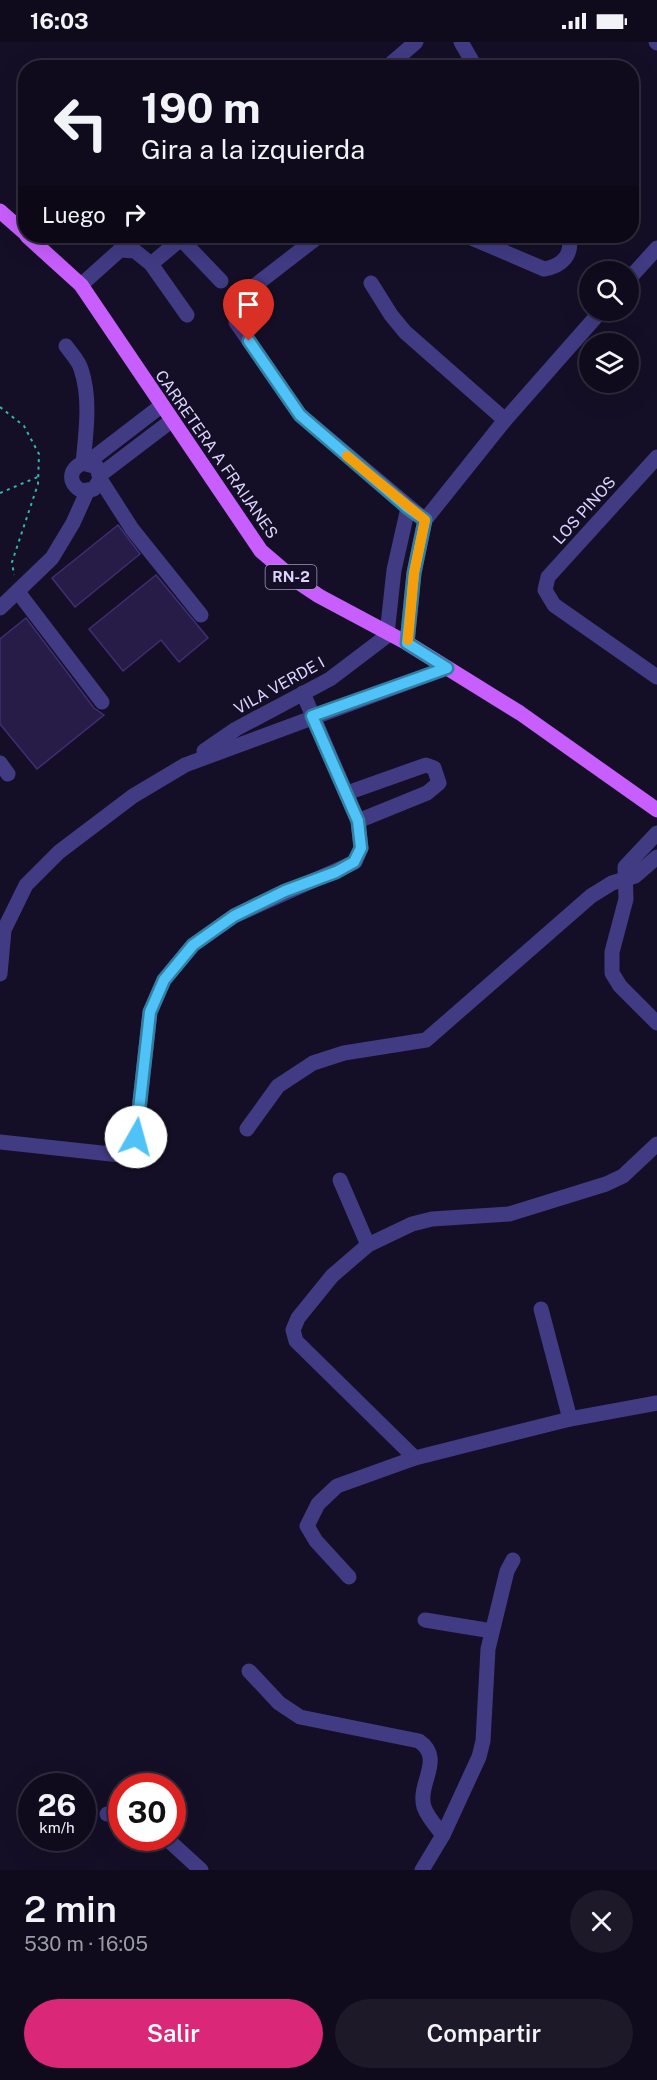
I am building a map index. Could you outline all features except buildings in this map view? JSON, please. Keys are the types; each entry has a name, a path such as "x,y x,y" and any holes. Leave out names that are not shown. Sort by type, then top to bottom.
{"main road":[{"name":"CARRETERA A FRAIJANES","path":"0,211 18,228"},
{"name":"CARRETERA A FRAIJANES","path":"35,243 81,285 261,551 319,596 407,643 520,712 657,810"}],"street":[{"path":"395,60 416,42"},
{"path":"461,42 471,60"},
{"path":"151,264 173,243"},
{"path":"185,243 221,281"},
{"path":"310,243 240,297 235,308 236,322 300,415 425,520"},
{"path":"483,243 544,269 554,267 563,261 570,251 569,243"},
{"path":"639,268 657,248"},
{"path":"81,285 120,250 135,251 151,264 187,315"},
{"path":"371,283 391,315 405,332 505,420"},
{"path":"407,643 414,573 425,520 505,420 592,321"},
{"path":"66,346 81,367 85,386 85,463"},
{"path":"87,492 77,489 71,477 74,467 85,463 161,406"},
{"path":"0,608 52,558 74,523 87,492 97,486 100,477 171,421"},
{"name":"LOS PINOS","path":"656,675 554,605 545,590 548,577 657,457"},
{"path":"85,463 97,467 100,477 144,545 201,615"},
{"path":"388,634 394,570 408,508"},
{"path":"21,589 102,702"},
{"name":"VILA VERDE I","path":"185,765 236,729 330,680 388,634"},
{"path":"0,974 4,930 27,885 59,852 133,796 185,765 312,716 447,668"},
{"path":"0,1142 120,1155 136,1137 150,1012 164,980 193,945 234,916 354,862 361,848 358,821 303,693"},
{"path":"347,793 426,765 434,768 439,783 427,793 358,821"},
{"path":"657,833 625,867 626,899 612,952 612,973 620,986 657,1023"},
{"path":"247,1129 278,1086 313,1063 344,1053 426,1040 591,896 626,877 635,876 657,857"},
{"path":"415,1458 296,1341 293,1330 298,1318 332,1276 368,1245 412,1224 432,1219 509,1214 606,1184 623,1176 657,1144"},
{"path":"340,1180 368,1245"},
{"path":"541,1309 570,1419"},
{"path":"350,1577 316,1540 307,1526 318,1504 336,1486 415,1458 570,1419 657,1403"},
{"path":"423,1870 443,1835 479,1757 492,1631 507,1571 513,1560"},
{"path":"425,1620 492,1631"},
{"path":"249,1671 279,1703 300,1717 418,1741 426,1746 431,1761 423,1805 429,1819 443,1835"},
{"path":"180,1851 201,1870"}],"path":[{"path":"0,407 24,426 39,454 40,476 12,562 15,579 21,589"},
{"path":"0,493 40,476"}],"slow traffic":[{"path":"347,456 425,520 414,573 408,640"}],"route":[{"path":"136,1137 150,1012 164,980 193,945 234,916 285,891 336,872 354,862 361,848 358,821 312,716 447,668 407,643 414,573 425,520 300,415 249,341"}]}
